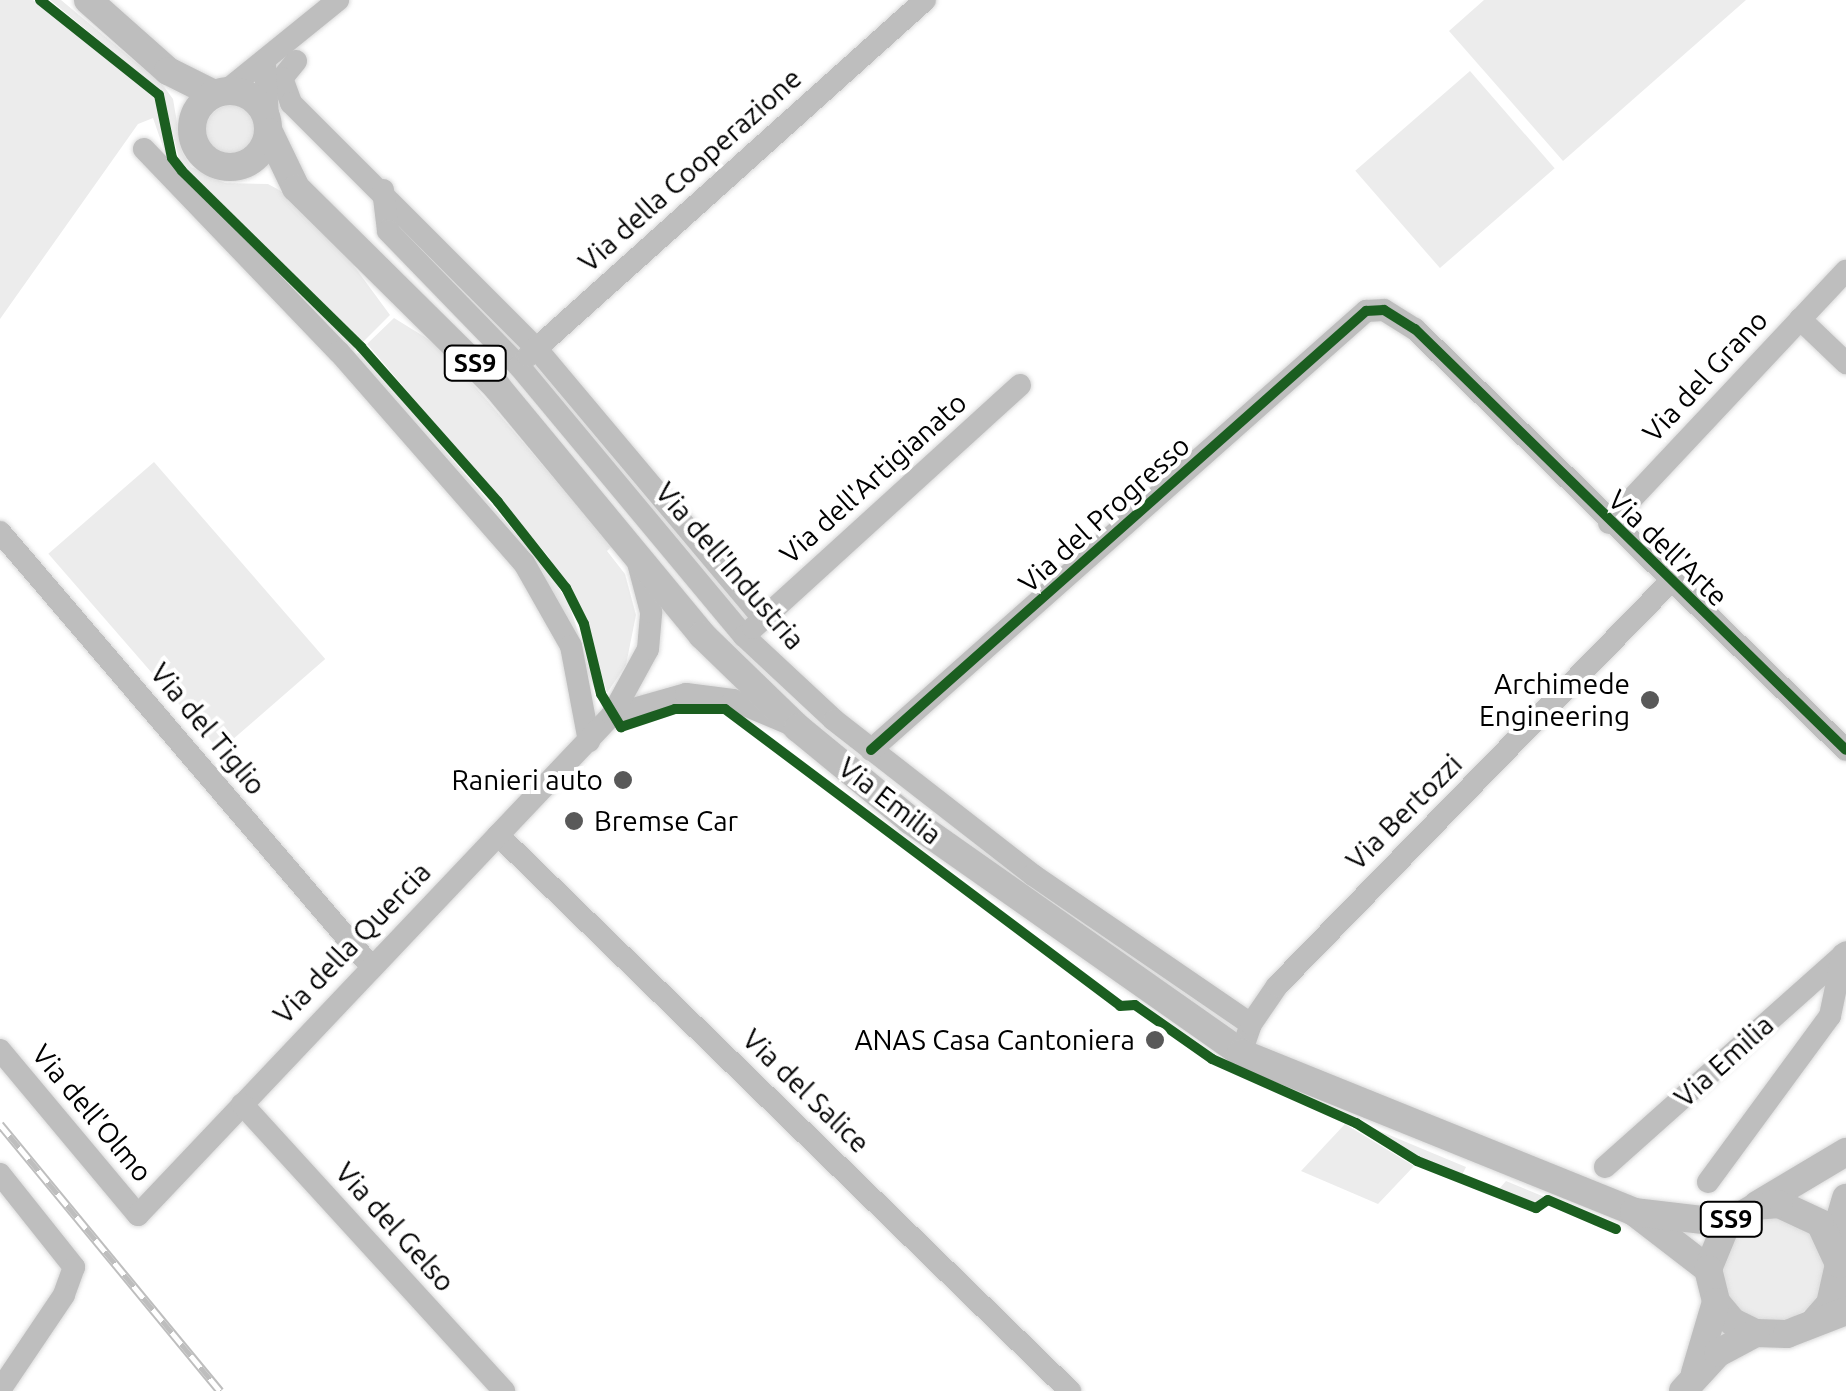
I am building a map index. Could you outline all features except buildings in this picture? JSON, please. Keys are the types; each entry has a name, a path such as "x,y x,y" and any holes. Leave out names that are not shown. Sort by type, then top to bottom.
{"main road":[{"name":"Via Emilia","path":"88,0 168,71 221,92 252,98 296,188 497,387 722,655 798,728 1025,886 1242,1053 1634,1212 1727,1223"},
{"name":"Via Emilia","path":"168,71 199,151 296,188"},
{"path":"192,126 221,92"},
{"path":"234,167 258,156 268,126"},
{"path":"1757,1206 1846,1152"},
{"path":"1816,1320 1834,1295 1846,1198"},
{"name":"SS9","path":"1716,1302 1708,1269 1727,1223 1757,1206 1802,1210 1839,1259"},
{"name":"Via Emilia","path":"1634,1212 1708,1269"},
{"path":"1688,1384 1716,1302 1756,1333"},
{"path":"1688,1384 1732,1342 1756,1333 1787,1334 1846,1311"}],"street":[{"path":"221,92 265,64 338,0"},
{"name":"Via della Cooperazione","path":"497,387 924,0"},
{"name":"Via dell'Industria","path":"296,61 284,70 283,89 338,150 383,190 536,348 763,619"},
{"path":"265,64 268,126"},
{"path":"144,149 340,352 524,563 571,646 589,740"},
{"name":"Via dell'Industria","path":"383,190 388,231 519,366 744,636 1025,886 1251,1024"},
{"name":"Via del Grano","path":"1609,522 1846,271"},
{"path":"446,291 463,274"},
{"name":"Via dell'Arte","path":"1366,311 1384,310 1414,328 1846,750"},
{"name":"Via del Progresso","path":"871,750 1366,311"},
{"path":"1800,319 1846,363"},
{"name":"Via dell'Artigianato","path":"722,655 1020,385"},
{"path":"577,436 596,419"},
{"path":"648,519 666,504"},
{"name":"Via del Tiglio","path":"0,532 370,965"},
{"name":"Via della Quercia","path":"138,1215 370,965 612,715 648,649 652,612 636,556"},
{"name":"Via Bertozzi","path":"1242,1053 1251,1024 1304,958 1670,582"},
{"path":"612,715 686,694 733,700 798,728"},
{"name":"Via del Salice","path":"498,835 1070,1391"},
{"name":"Via Emilia","path":"1605,1167 1845,953"},
{"name":"Via Emilia","path":"1708,1182 1830,1016 1845,953"},
{"name":"Via dell'Olmo","path":"0,1050 138,1215"},
{"name":"Via del Gelso","path":"242,1104 504,1391"},
{"path":"0,1174 74,1267 64,1295 0,1390"}],"shaded area":[{"path":"0,0 33,0 157,100 173,168 356,347 353,351 170,167 153,118 138,124 0,319"},
{"path":"50,0 61,0 162,84 173,99 182,152 191,167 225,183 268,184 281,191 358,262 354,266 390,315 363,342 180,163 162,92"},
{"path":"1484,0 1746,0 1563,161 1449,31"},
{"path":"1470,71 1555,168 1440,268 1355,171"},
{"path":"232,105 251,113 259,132 251,151 232,159 213,151 205,132 213,113"},
{"path":"394,318 441,347 612,546 607,551 625,574 636,615 626,665 607,693 586,622 548,556 367,344"},
{"path":"360,351 548,571 569,604 599,699 542,571 356,355"},
{"path":"154,462 325,659 220,751 48,554"},
{"path":"1358,1122 1466,1167 1462,1175 1417,1158"},
{"path":"1345,1124 1414,1166 1378,1204 1301,1171"},
{"path":"1506,1181 1547,1198 1536,1203 1499,1189"},
{"path":"1773,1217 1793,1221 1810,1232 1821,1249 1825,1269 1821,1289 1810,1306 1793,1317 1773,1321 1753,1317 1736,1306 1725,1289 1721,1269 1725,1249 1736,1232 1753,1221"}],"railway":[{"path":"0,1124 220,1391"}],"cycle path":[{"path":"40,0 159,95 172,158 182,171 361,347 498,502 566,588 584,624 601,694 621,727 675,709 725,709 1120,1006 1135,1005 1212,1059 1356,1123 1417,1161 1536,1208 1548,1200 1616,1229"},
{"path":"871,750 1366,311 1384,310 1415,329 1846,750"}],"place":[{"name":"Archimede Engineering","path":"1650,700"},
{"name":"Ranieri auto","path":"623,780"},
{"name":"Bremse Car","path":"574,821"},
{"name":"ANAS Casa Cantoniera","path":"1155,1040"}]}
